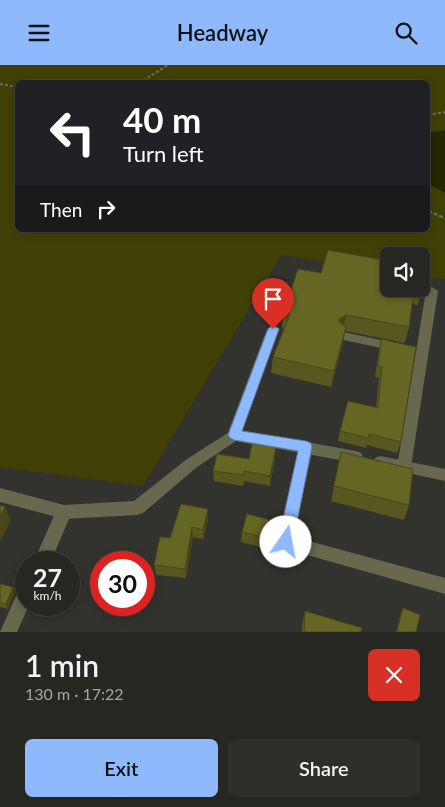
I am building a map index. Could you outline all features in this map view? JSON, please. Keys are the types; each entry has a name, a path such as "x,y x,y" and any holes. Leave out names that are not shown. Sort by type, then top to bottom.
{"street":[{"path":"404,467 413,351 432,291"},
{"path":"0,495 64,512 137,508 192,463 234,435 273,329"},
{"path":"343,336 413,351"},
{"path":"234,435 306,447 445,475"},
{"path":"306,447 286,542 445,586"},
{"path":"46,551 64,512"},
{"path":"8,632 15,616"}],"path":[{"path":"144,80 168,65"},
{"path":"0,85 15,87"},
{"path":"430,115 445,112"},
{"path":"430,212 445,218"}],"shaded area":[{"path":"0,65 445,65 445,130 430,133 430,80 15,80 15,232 430,232 430,185 445,193 445,279 430,277 430,247 380,247 380,270 281,255 143,486 0,467"},
{"path":"445,130 445,193 430,185 430,133"}],"building":[{"path":"328,250 380,259 380,297 413,297 409,327 346,315 339,319 339,322 346,327 334,371 273,357 290,314 283,313 298,269 321,273"},
{"path":"381,339 416,347 401,442 369,434 368,438 340,431 348,401 378,408 382,367 378,366"},
{"path":"252,443 276,446 270,476 244,471 244,475 213,471 217,454 249,459"},
{"path":"341,452 413,469 409,505 334,486"},
{"path":"181,504 208,509 203,530 192,527 185,569 155,565 160,537 170,538"},
{"path":"0,505 5,507 0,517"},
{"path":"247,514 279,522 276,532 279,541 242,532"},
{"path":"0,584 13,587 6,604 0,603"},
{"path":"403,608 420,615 416,632 397,631"},
{"path":"305,611 362,628 361,632 304,632"}],"route":[{"path":"273,329 234,435 306,447 286,542"}]}
